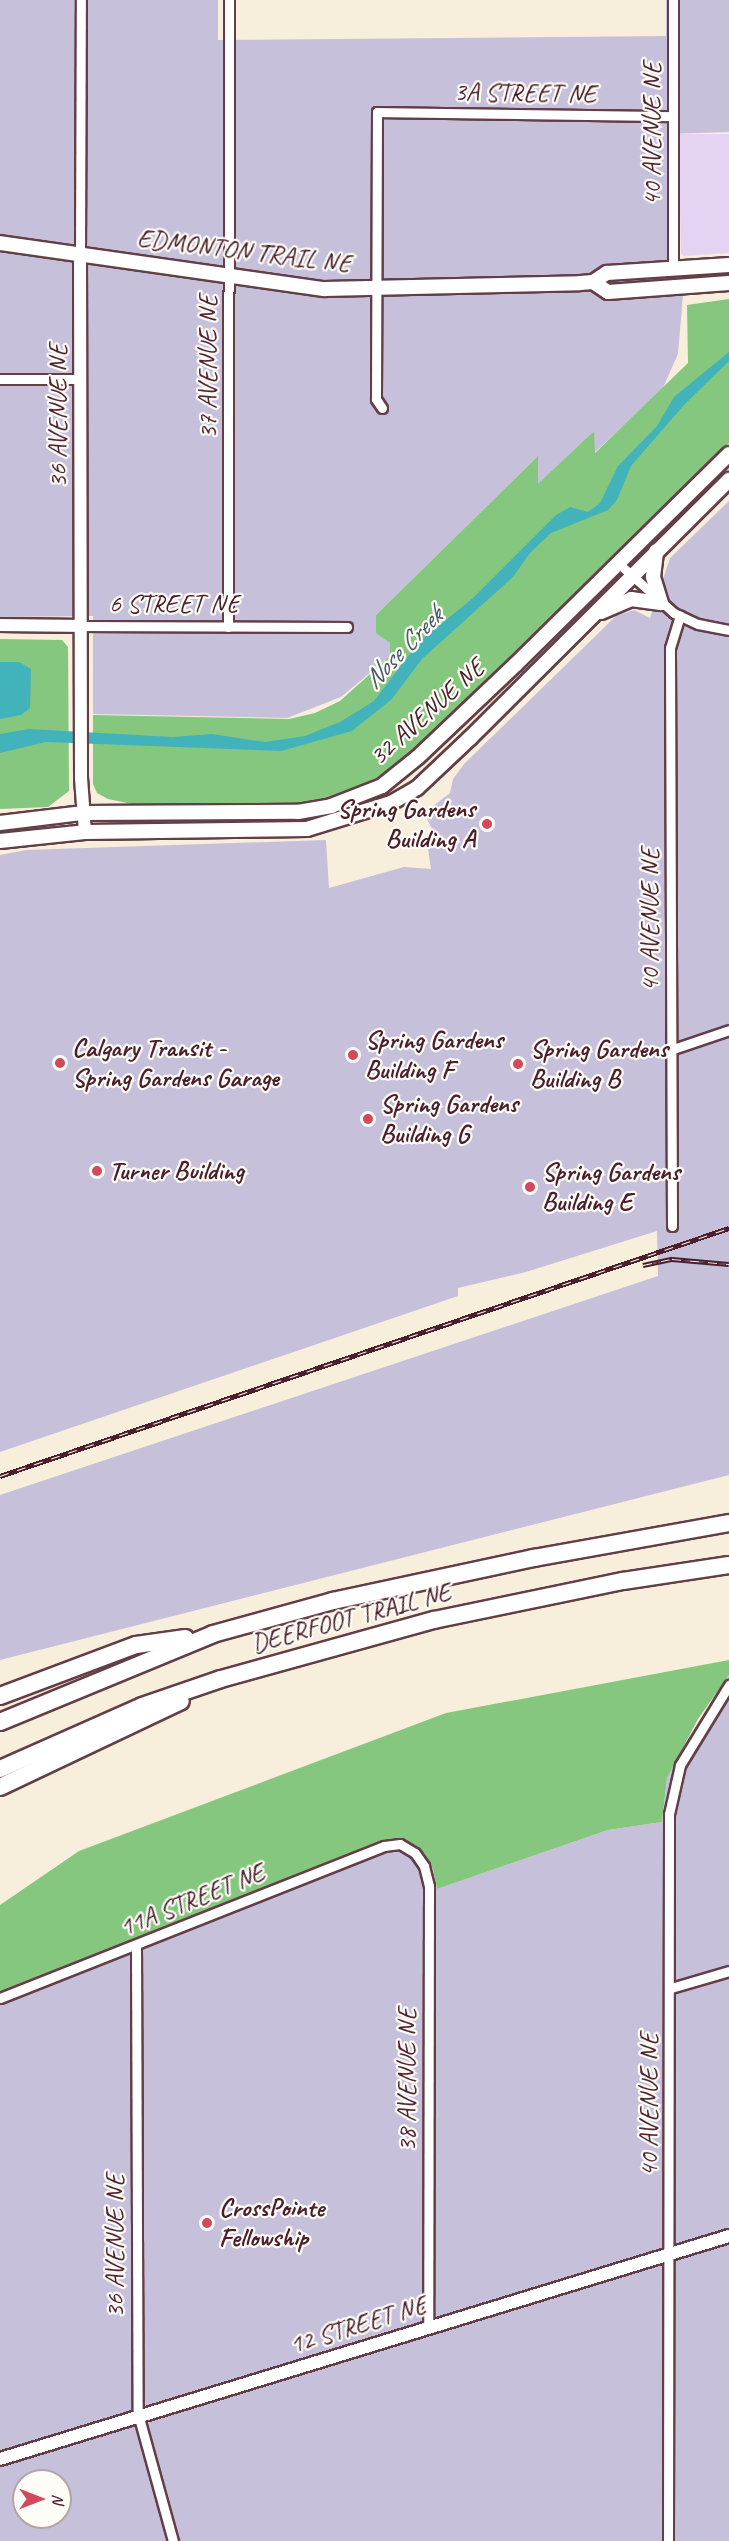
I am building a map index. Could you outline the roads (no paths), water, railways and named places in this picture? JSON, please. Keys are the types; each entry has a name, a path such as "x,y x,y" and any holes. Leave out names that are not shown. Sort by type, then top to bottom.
{"highway":[{"path":"669,1532 729,1518"},
{"name":"DEERFOOT TRAIL NE","path":"0,1722 213,1634 355,1596 669,1532 729,1523"},
{"name":"DEERFOOT TRAIL NE","path":"0,1769 142,1706 221,1679 434,1620 623,1581 729,1565"},
{"path":"0,1696 136,1646 213,1634"},
{"path":"0,1787 159,1713 221,1679"}],"main road":[{"name":"EDMONTON TRAIL NE","path":"0,243 296,287 376,289 592,282 608,273 729,265"},
{"name":"EDMONTON TRAIL NE","path":"592,282 608,292 729,283"},
{"name":"32 AVENUE NE","path":"0,823 83,813 298,812 332,806 382,786 427,749 729,454"},
{"name":"32 AVENUE NE","path":"0,842 85,832 307,829 353,818 390,803 425,781 729,480"},
{"path":"592,616 631,599 661,603 653,577 656,551"}],"street":[{"name":"36 AVENUE NE","path":"81,0 81,778 85,832"},
{"name":"37 AVENUE NE","path":"228,627 229,0"},
{"name":"40 AVENUE NE","path":"673,0 673,268"},
{"name":"3A STREET NE","path":"376,289 377,112 673,116"},
{"path":"376,289 376,399 382,408"},
{"path":"0,380 80,379"},
{"path":"618,562 661,603 680,616 729,630"},
{"name":"40 AVENUE NE","path":"672,1226 670,648 680,616"},
{"name":"6 STREET NE","path":"0,625 347,627"},
{"path":"670,1050 729,1030"},
{"name":"40 AVENUE NE","path":"669,2541 672,1793 680,1765 729,1685"},
{"name":"11A STREET NE","path":"0,1998 384,1846 400,1844"},
{"name":"38 AVENUE NE","path":"400,1844 415,1853 424,1866 429,1886 428,2328"},
{"name":"36 AVENUE NE","path":"136,1945 138,2414 173,2541"},
{"path":"671,1988 729,1971"},
{"name":"12 STREET NE","path":"0,2459 138,2414 729,2236"}],"water":[{"path":"729,352 729,361 684,405 631,466 617,500 608,510 551,533 530,553 513,577 422,659 392,699 352,731 281,751 46,742 0,753 0,734 29,729 173,737 212,734 265,742 305,736 340,722 374,701 419,642 473,598 556,515 570,507 588,512 600,503 618,466 657,426 674,397"},
{"path":"0,662 19,662 31,669 30,708 21,715 0,719"}],"railway":[{"path":"0,1476 729,1228"},
{"path":"643,1265 672,1259 729,1264"}],"place":[{"name":"Spring Gardens Building A","path":"487,824"},
{"name":"Spring Gardens Building F","path":"353,1055"},
{"name":"Calgary Transit - Spring Gardens Garage","path":"60,1063"},
{"name":"Spring Gardens Building B","path":"518,1064"},
{"name":"Spring Gardens Building G","path":"368,1119"},
{"name":"Turner Building","path":"97,1171"},
{"name":"Spring Gardens Building E","path":"530,1187"},
{"name":"CrossPointe Fellowship","path":"207,2223"}],"water label":[{"name":"Nose Creek","path":"403,648"}]}
